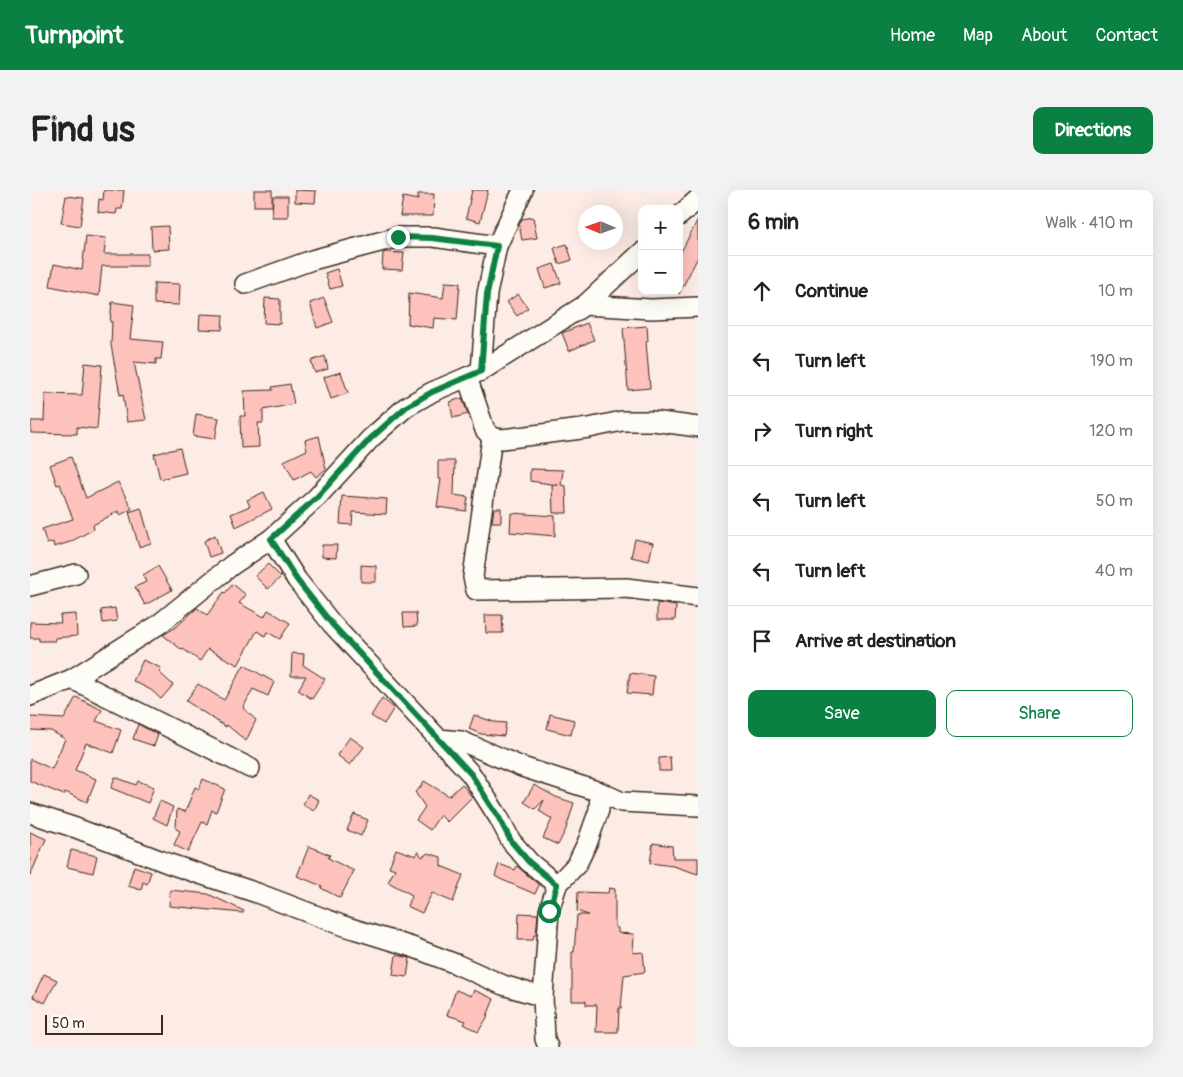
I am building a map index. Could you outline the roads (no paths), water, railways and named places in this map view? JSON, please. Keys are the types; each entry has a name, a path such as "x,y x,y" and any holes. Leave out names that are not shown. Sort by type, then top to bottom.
{"street":[{"path":"523,190 497,246 474,374 478,404 485,430 492,438 502,439 588,428 622,421 653,421 698,426"},
{"path":"683,212 698,199"},
{"path":"245,284 312,260 398,237 432,238 497,246"},
{"path":"30,696 72,679 158,625 232,565 271,539 317,497 371,438 406,407 432,392 474,374 585,306 638,256"},
{"path":"585,306 698,307"},
{"path":"492,438 474,578 476,590 626,588 698,597"},
{"path":"271,539 297,580 332,624 471,774 511,841 529,862 557,885"},
{"path":"30,586 76,574"},
{"path":"72,679 250,768"},
{"path":"438,739 461,741 522,767 600,792 622,802 698,806"},
{"path":"548,1047 545,1039 543,997 549,911 557,885 578,864 581,857 599,810 600,792"},
{"path":"30,813 76,828 170,864 257,893 341,925 412,947 503,985 543,997"}]}
